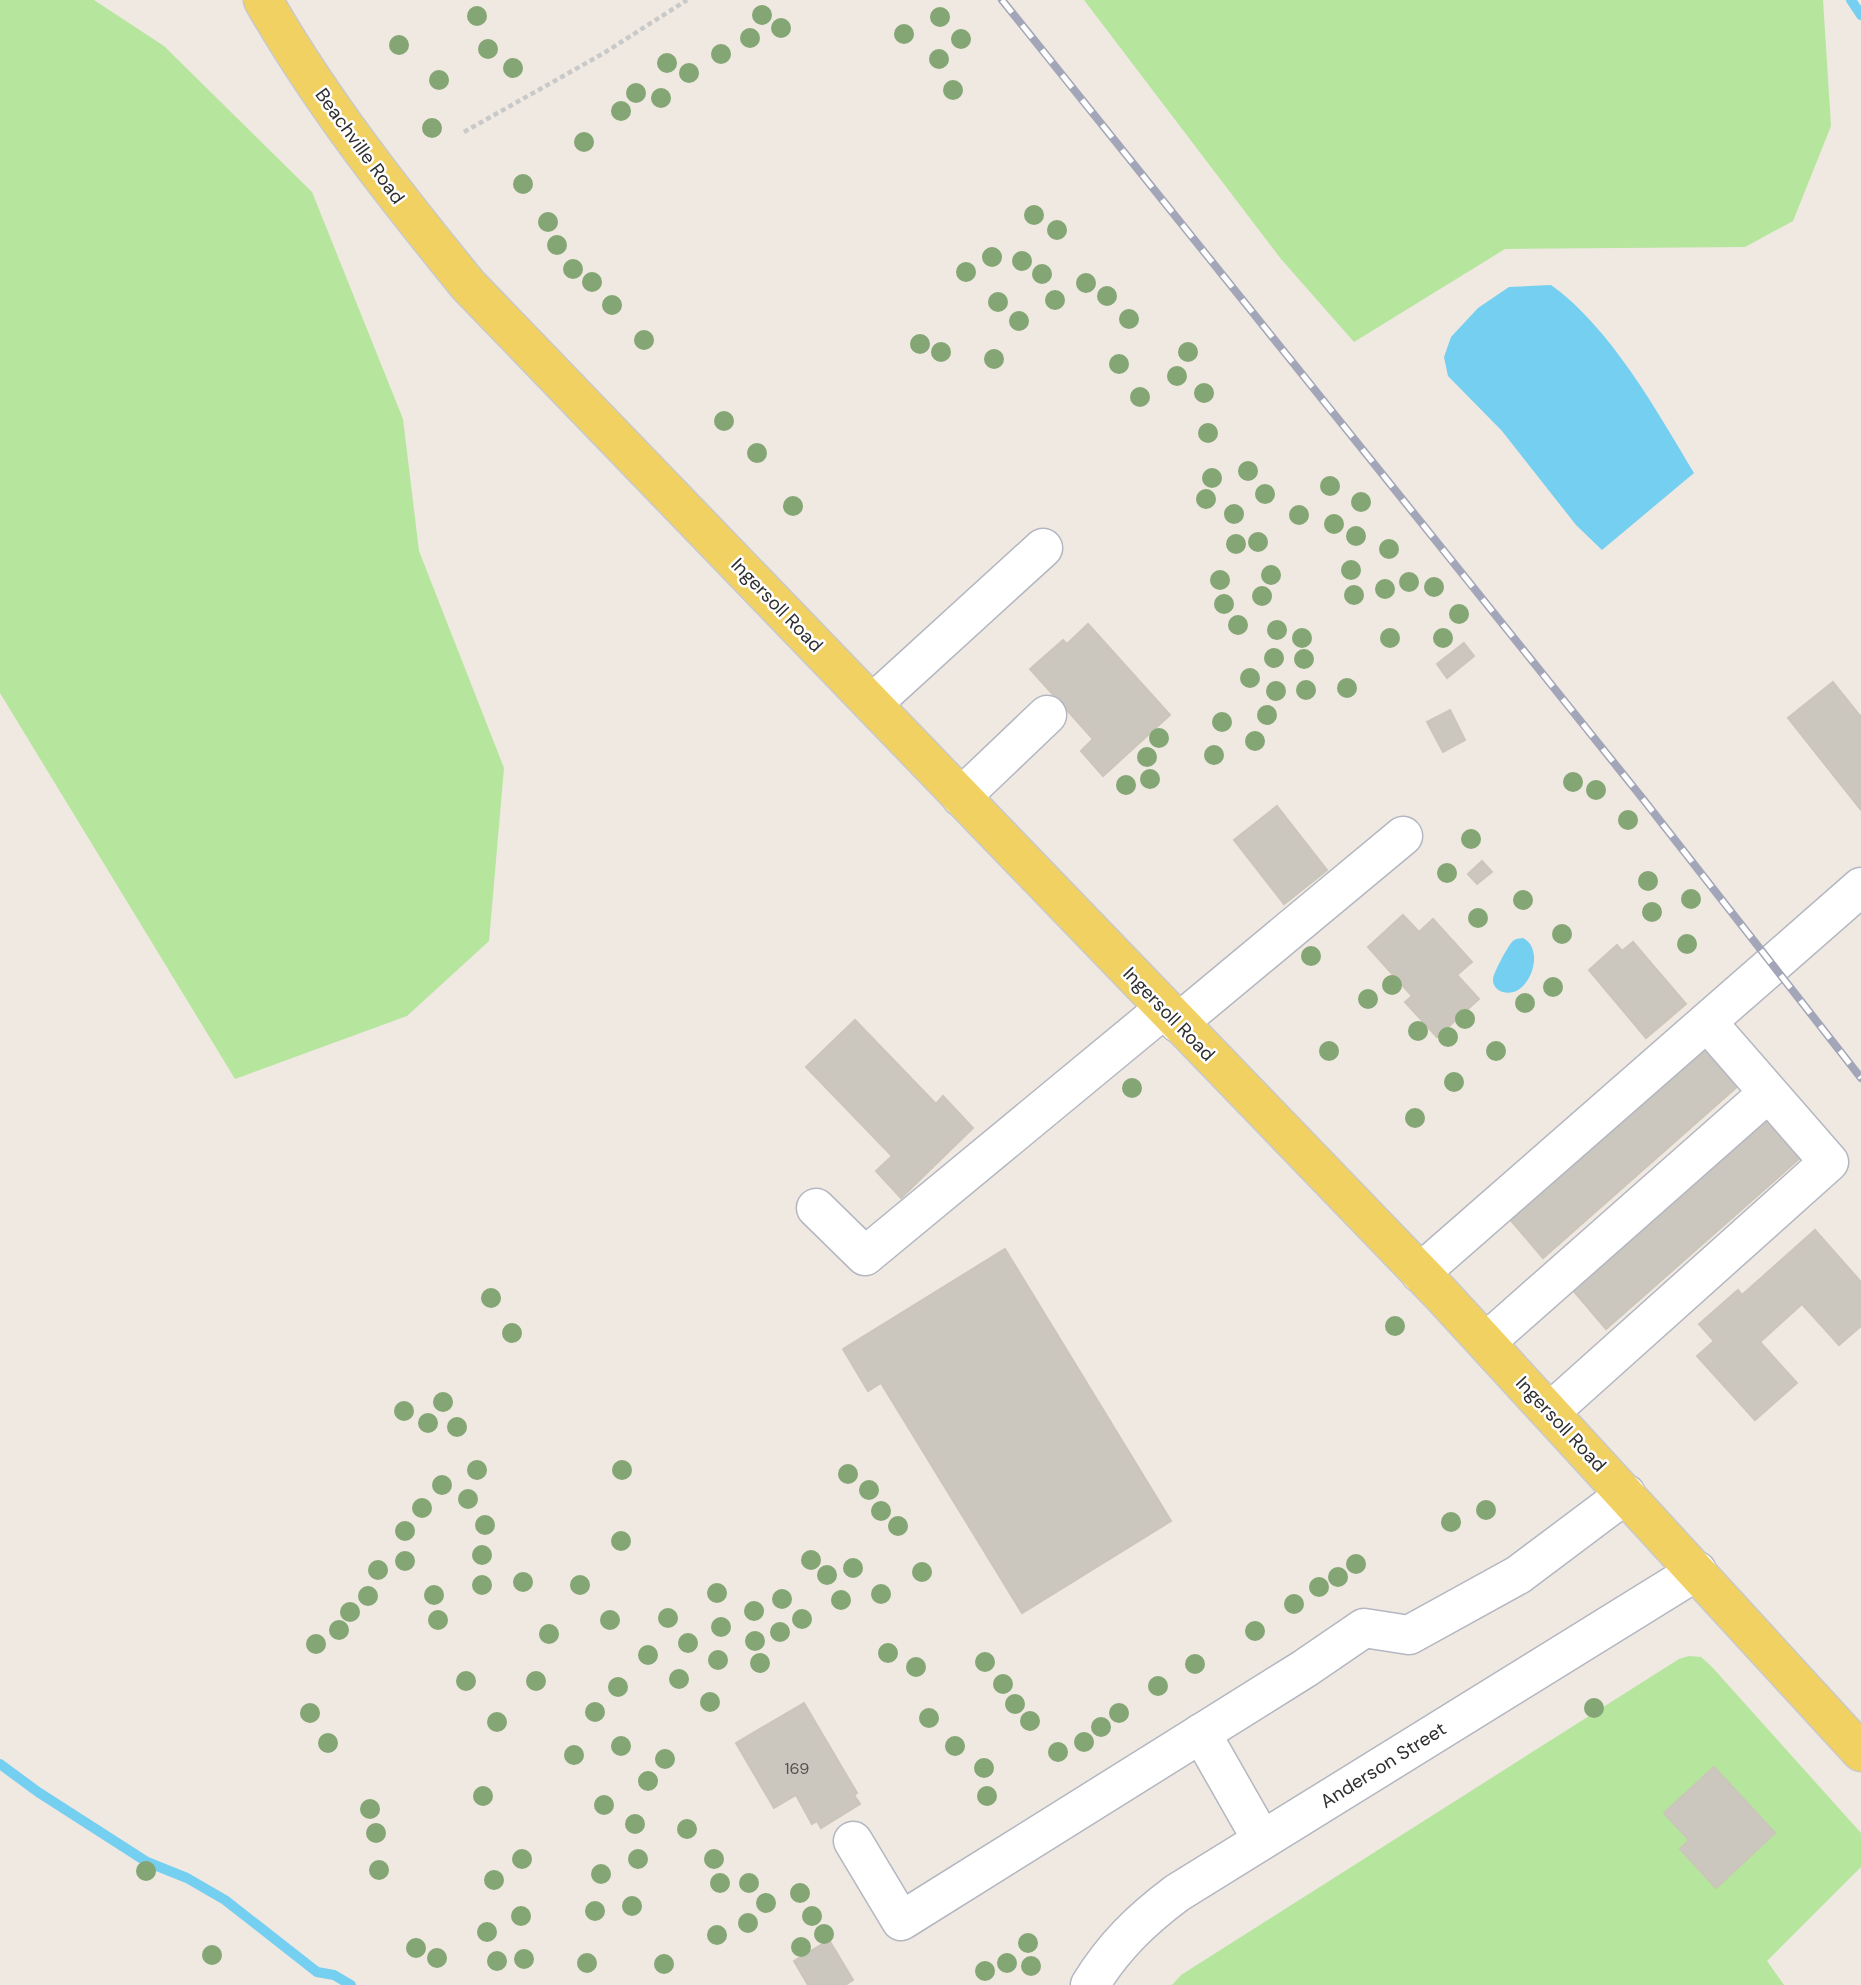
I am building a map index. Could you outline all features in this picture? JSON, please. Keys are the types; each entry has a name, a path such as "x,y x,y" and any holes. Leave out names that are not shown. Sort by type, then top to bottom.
{"main road":[{"name":"Beachville Road","path":"263,0 334,114 468,285"},
{"name":"Ingersoll Road","path":"468,285 1486,1342 1861,1752"}],"street":[{"path":"872,704 1043,548"},
{"path":"961,797 1047,715"},
{"path":"816,1208 865,1256 1403,836"},
{"path":"1420,1273 1861,887"},
{"path":"1550,1412 1829,1162 1707,1022"},
{"path":"1486,1342 1768,1093"},
{"path":"853,1840 901,1921 1304,1669 1364,1628 1409,1635 1506,1582 1626,1494"},
{"name":"Anderson Street","path":"1090,1985 1117,1947 1142,1919 1177,1893 1697,1571"},
{"path":"1201,1733 1262,1840"}],"path":[{"path":"464,132 604,53 687,0"}],"green space":[{"path":"0,0 94,0 164,46 312,192 403,419 419,551 504,768 489,941 407,1016 235,1079 0,693"},
{"path":"1084,0 1823,0 1831,126 1793,221 1745,247 1505,249 1354,342 1281,259"},
{"path":"1701,1657 1712,1667 1861,1833 1861,1867 1767,1961 1784,1985 1172,1985 1181,1975 1679,1659"}],"water":[{"path":"1551,285 1593,323 1612,347 1648,397 1694,473 1602,550 1576,525 1502,431 1448,376 1444,357 1451,337 1478,308 1509,287"},
{"path":"1523,938 1529,943 1534,956 1532,972 1518,990 1502,992 1494,984 1495,972 1511,943"}],"building":[{"path":"1088,624 1170,715 1103,776 1081,751 1093,739 1030,669 1063,640 1067,644"},
{"path":"1464,643 1474,656 1447,678 1437,664"},
{"path":"1833,682 1861,717 1861,810 1788,718"},
{"path":"1450,710 1465,740 1443,752 1427,722"},
{"path":"1277,806 1327,870 1284,904 1234,840"},
{"path":"1482,861 1492,872 1477,884 1468,874"},
{"path":"1403,915 1419,932 1433,919 1472,962 1457,975 1479,999 1437,1037 1405,1002 1412,996 1368,947"},
{"path":"1633,942 1686,1004 1646,1038 1589,970 1617,945 1622,951"},
{"path":"855,1020 936,1104 943,1096 973,1128 901,1198 876,1171 892,1156 806,1067"},
{"path":"1702,1045 1738,1086 1543,1258 1508,1217"},
{"path":"1766,1118 1800,1158 1606,1329 1572,1289"},
{"path":"1815,1230 1861,1282 1861,1326 1839,1345 1802,1304 1760,1342 1797,1383 1755,1420 1697,1356 1714,1341 1699,1324 1738,1290 1742,1295"},
{"path":"1005,1249 1171,1521 1022,1613 881,1383 868,1391 843,1349"},
{"path":"804,1703 857,1793 854,1795 860,1804 821,1828 817,1821 812,1824 796,1795 774,1808 736,1743"},
{"path":"1714,1767 1775,1833 1716,1888 1680,1849 1689,1840 1664,1813"},
{"path":"829,1940 853,1980 845,1985 808,1985 794,1961"}],"waterway":[{"path":"1851,0 1861,15"},
{"path":"0,1764 38,1792 147,1862 187,1878 225,1900 317,1972 334,1975 351,1985"}],"railway":[{"path":"1002,0 1643,799 1861,1078"}]}
